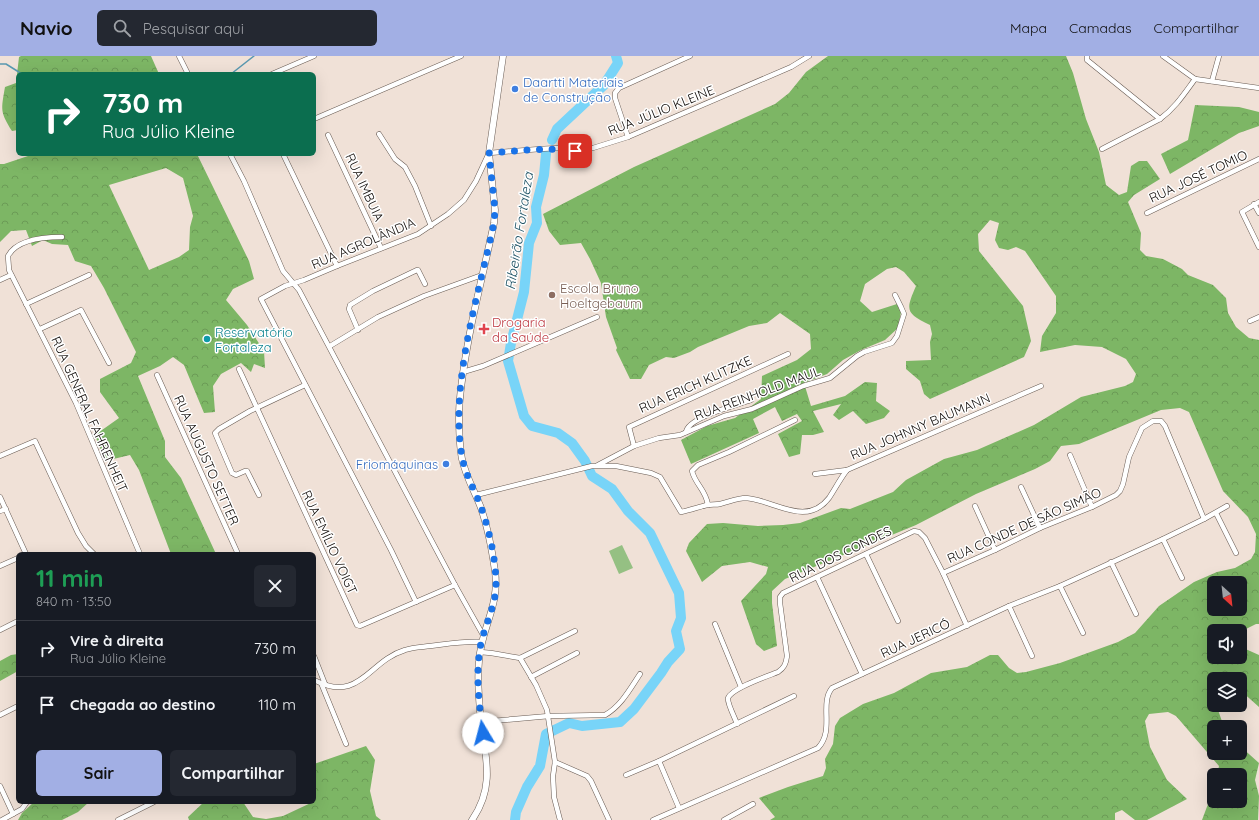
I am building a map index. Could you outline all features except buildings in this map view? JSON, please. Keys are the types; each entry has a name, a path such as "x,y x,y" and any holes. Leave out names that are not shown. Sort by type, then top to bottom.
{"main road":[{"path":"472,820 477,813 486,790 488,775 478,684 482,639 493,609 496,584 488,531 481,507 465,471 460,449 459,412 463,372 494,223 495,210 489,153 503,56"}],"street":[{"path":"179,56 187,72"},
{"path":"277,72 314,56"},
{"path":"316,118 461,56"},
{"path":"628,137 615,98 615,93 619,88 690,56"},
{"name":"RUA JÚLIO KLEINE","path":"489,153 558,148 575,151 584,150 628,137 791,67 809,56"},
{"path":"1163,56 1194,79 1259,88"},
{"path":"1212,81 1219,56"},
{"path":"1087,58 1160,119"},
{"path":"1102,149 1160,119 1173,108 1194,79"},
{"path":"379,134 395,159 405,167 415,186 431,226"},
{"name":"RUA IMBUIA","path":"328,135 381,248"},
{"name":"RUA AGROLÂNDIA","path":"305,385 261,299 293,283 304,280 418,234 431,226 464,200 480,175 489,153"},
{"path":"231,156 244,181 283,271 300,290 482,639 406,650 390,657 354,684 345,688 323,684 316,681"},
{"path":"284,156 337,266"},
{"name":"RUA JOSÉ TOMIO","path":"1147,213 1259,160"},
{"path":"1259,213 1257,203 1242,212 1259,248"},
{"name":"RUA GENERAL FAHRENHEIT","path":"62,237 35,240 14,248 8,256 11,275 40,329 76,403 139,552"},
{"path":"358,330 349,309 350,305 373,291 417,270 425,284"},
{"path":"0,280 11,275"},
{"path":"26,304 89,275"},
{"path":"330,346 378,318 424,296 482,275"},
{"name":"RUA REINHOLD MAUL","path":"598,466 634,446 659,438 680,435 724,416 752,409 803,386 830,378 864,352 892,343 897,336 904,314 895,295"},
{"path":"40,329 81,310 109,362"},
{"path":"463,372 483,366 597,317"},
{"path":"1250,321 1259,317"},
{"name":"RUA ERICH KLITZKE","path":"634,446 629,427 788,354"},
{"name":"RUA EMÍLIO VOIGT","path":"239,370 356,626 360,626 455,585"},
{"name":"RUA AUGUSTO SETTER","path":"157,375 237,552"},
{"path":"259,495 247,471 236,475 232,473 215,433 219,429 256,408 305,385 392,550 416,602"},
{"name":"RUA JOHNNY BAUMANN","path":"598,466 616,466 655,474 660,477 666,485 681,512 744,498 762,500 795,512 809,512 822,505 829,498 846,470 1042,386"},
{"path":"686,432 688,426 704,416 751,400"},
{"path":"708,505 707,496 693,476 692,471 698,465 729,452 795,420"},
{"name":"RUA CONDE DE SÃO SIMÃO","path":"943,573 1116,495 1120,491 1130,457 1142,428 1153,421 1161,421 1164,426 1204,519"},
{"path":"0,456 35,441 78,533 86,546 92,552"},
{"path":"1070,456 1092,507"},
{"path":"476,495 592,466 598,466"},
{"path":"815,474 846,470"},
{"path":"1021,487 1040,528"},
{"path":"0,497 25,552"},
{"path":"975,506 996,550"},
{"name":"RUA JERICÓ","path":"653,820 818,748 823,743 826,736 828,695 832,688 1009,606 1060,586 1204,519 1227,506"},
{"path":"0,511 6,509"},
{"path":"1216,513 1236,553"},
{"name":"RUA DOS CONDES","path":"737,724 728,698 731,694 741,687 778,672 783,669 786,663 787,656 780,603 780,597 783,593 914,531 919,532 925,538 967,626"},
{"path":"1164,538 1182,578"},
{"path":"866,554 898,621"},
{"path":"0,566 16,559"},
{"path":"1111,562 1136,614"},
{"path":"817,577 862,674"},
{"path":"1060,586 1083,633"},
{"path":"1009,606 1032,656"},
{"path":"0,630 16,622"},
{"path":"715,624 741,687"},
{"path":"480,652 491,652 520,658 576,631"},
{"path":"531,677 578,653"},
{"path":"520,658 543,698 549,716 555,762 553,776 554,797 560,820"},
{"path":"316,662 346,744"},
{"path":"481,722 549,716 605,715 613,711 619,704 640,674"},
{"path":"626,775 659,761 794,696"},
{"path":"0,715 16,707"},
{"path":"659,761 679,808"},
{"path":"555,762 587,776 591,781 609,820"},
{"path":"0,786 13,814"},
{"path":"2,820 22,809 26,804"},
{"path":"118,820 150,804"},
{"path":"724,820 753,804"}],"green space":[{"path":"151,56 158,72 17,72 19,57"},
{"path":"828,56 1066,56 1073,73 1086,119 1099,152 1106,185 1119,195 1127,192 1131,166 1139,161 1147,161 1160,179 1134,195 1128,202 1141,233 1140,250 1146,256 1163,259 1182,269 1188,275 1213,285 1226,298 1228,313 1236,327 1249,338 1259,340 1259,624 1247,628 1247,624 1207,624 1207,664 1247,664 1247,650 1259,655 1259,707 1247,696 1247,672 1207,672 1207,712 1219,712 1222,720 1207,720 1207,752 1176,716 1168,712 1149,714 1145,721 1150,747 1167,780 1187,799 1147,820 1135,820 1122,810 1115,813 1115,820 770,820 775,817 759,798 823,776 826,768 825,759 833,744 835,726 840,718 863,704 894,693 931,673 967,667 990,655 998,655 1009,668 1017,673 1060,663 1118,642 1135,633 1159,606 1194,582 1207,576 1207,616 1247,616 1247,576 1208,576 1217,572 1235,568 1251,559 1255,552 1256,534 1248,517 1223,491 1189,412 1180,408 1161,410 1079,444 1061,446 1050,461 1035,469 976,494 916,525 785,579 772,591 777,646 764,651 756,644 741,601 766,574 768,567 750,562 722,566 702,582 686,551 689,543 707,524 723,523 758,526 783,525 800,523 841,508 850,509 893,492 906,480 944,459 977,450 1034,425 1081,397 1125,386 1133,382 1136,374 1126,359 1102,347 1075,345 1040,352 1042,336 1056,313 1056,296 1025,251 1016,247 1008,250 999,248 995,240 999,223 990,220 978,234 979,251 1023,306 1031,341 1024,357 930,399 924,394 920,381 906,369 906,361 931,360 930,342 932,334 930,325 912,314 910,310 910,301 916,286 904,272 896,267 887,269 865,284 860,301 872,312 897,304 901,312 898,328 885,340 861,350 843,360 827,374 804,383 811,406 845,396 865,382 877,383 876,401 890,411 884,418 866,424 853,411 839,420 833,415 841,404 813,411 824,432 813,435 802,435 800,454 789,457 778,434 802,421 797,414 782,421 775,407 753,419 759,433 691,464 681,440 707,426 735,418 761,399 762,376 797,360 811,349 810,334 780,313 767,323 749,326 674,358 666,357 649,365 641,379 630,379 616,350 617,348 606,317 601,283 590,259 581,243 560,245 549,231 543,214 634,167 775,104 789,93 806,72"},
{"path":"16,83 16,130 12,131 3,115 2,106 5,87"},
{"path":"1195,105 1239,107 1259,112 1259,126 1239,133 1170,174 1161,154 1188,140"},
{"path":"28,156 198,156 249,261 254,279 233,289 226,300 247,325 264,351 265,368 254,364 251,372 241,363 221,374 213,386 215,412 204,413 184,365 173,357 160,366 138,376 165,441 165,457 181,478 215,552 170,552 139,470 130,455 105,461 95,435 119,418 100,392 100,379 131,363 136,352 104,288 91,266 75,261 68,245 52,244 43,240 32,246 26,230 11,231 0,242 0,164","holes":["166,168 183,178 193,216 190,227 189,250 179,257 149,270 109,185"]},
{"path":"622,545 633,568 619,574 609,551"},
{"path":"16,654 16,672 0,681 0,661 11,655"},
{"path":"366,746 375,760 370,791 376,816 381,820 189,820 188,817 202,804 244,804 253,817 266,819 283,816 309,804 316,804 316,763"},
{"path":"1247,752 1259,763 1255,780 1259,796 1258,820 1202,820 1207,807 1207,808 1247,808 1247,768 1219,768 1219,766 1214,760 1247,760"},
{"path":"32,804 87,804 78,812 62,820 18,820 22,813"}],"waterway":[{"path":"234,72 254,56"},
{"name":"Ribeirão Fortaleza","path":"552,140 557,129 604,85 618,63 616,56"},
{"path":"0,64 6,64 19,72"},
{"name":"Ribeirão Fortaleza","path":"515,820 516,812 527,787 540,766 546,734 569,723 582,726 620,722 634,709 668,662 680,649 676,631 681,618 679,593 650,533 628,511 612,489 592,476 585,461 572,443 558,433 532,426 524,416 508,361 524,292 529,243 537,223 536,207 544,175 546,154"}],"place":[{"name":"Daartti Materiais de Construção","path":"515,89"},
{"name":"Escola Bruno Hoeltgebaum","path":"552,295"},
{"name":"Drogaria da Saúde","path":"484,329"},
{"name":"Reservatório Fortaleza","path":"207,339"},
{"name":"Friomáquinas","path":"446,464"}],"route":[{"path":"483,733 479,706 478,662 483,636 493,609 496,594 496,574 483,513 465,471 462,460 460,449 459,412 467,345 494,223 495,210 489,153 558,148 575,151"}]}
